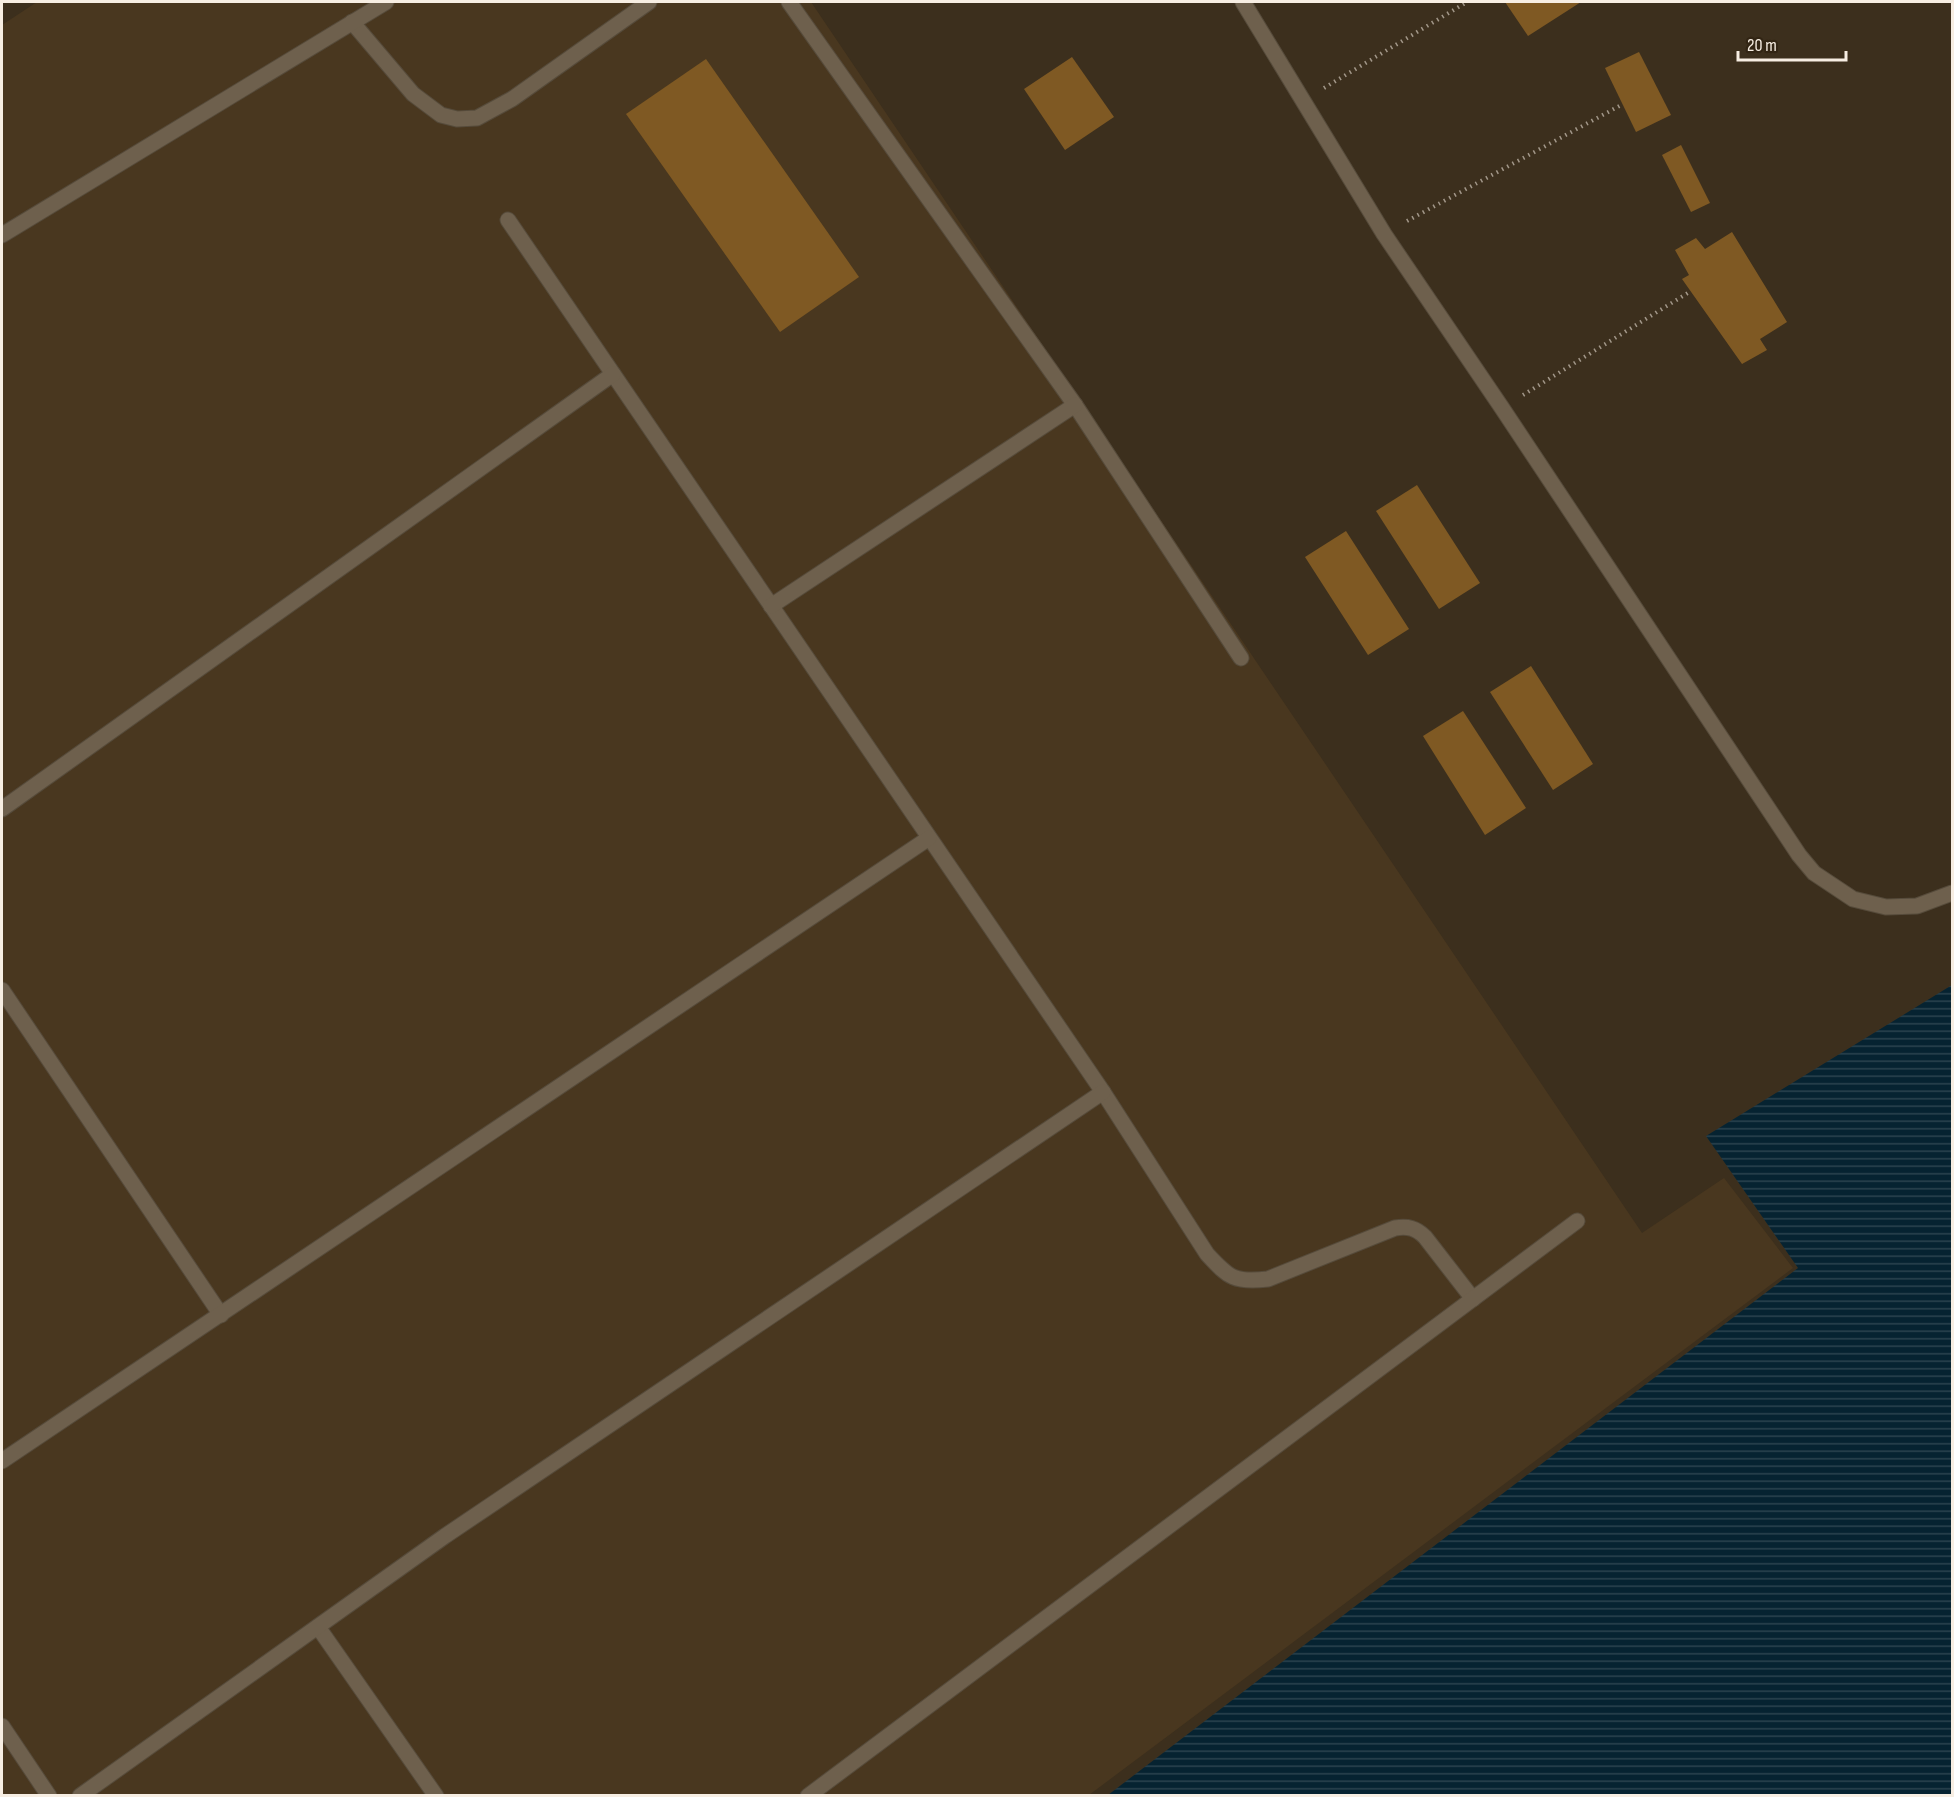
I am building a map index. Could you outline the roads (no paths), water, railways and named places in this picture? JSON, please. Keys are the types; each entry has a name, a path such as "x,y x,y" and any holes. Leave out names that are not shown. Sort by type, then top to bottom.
{"lane":[{"path":"2,235 386,2"},
{"path":"352,22 413,94 428,107 441,115 457,119 477,118 513,99 649,2"},
{"path":"789,2 1075,405 1241,658"},
{"path":"1243,2 1384,234 1799,855 1814,873 1853,899 1886,907 1917,906 1953,893"},
{"path":"508,220 1103,1092 1207,1254 1221,1270 1234,1278 1251,1281 1268,1279 1395,1228 1405,1227 1418,1230 1425,1237 1473,1299"},
{"path":"2,809 613,374"},
{"path":"771,606 1075,405"},
{"path":"2,1461 929,838"},
{"path":"2,990 221,1315"},
{"path":"80,1796 445,1536 1103,1092"},
{"path":"808,1796 1577,1221"},
{"path":"318,1627 436,1796"},
{"path":"2,1726 49,1796"}],"water":[{"path":"1952,985 1952,1795 1108,1795 1798,1268 1706,1136"}]}
